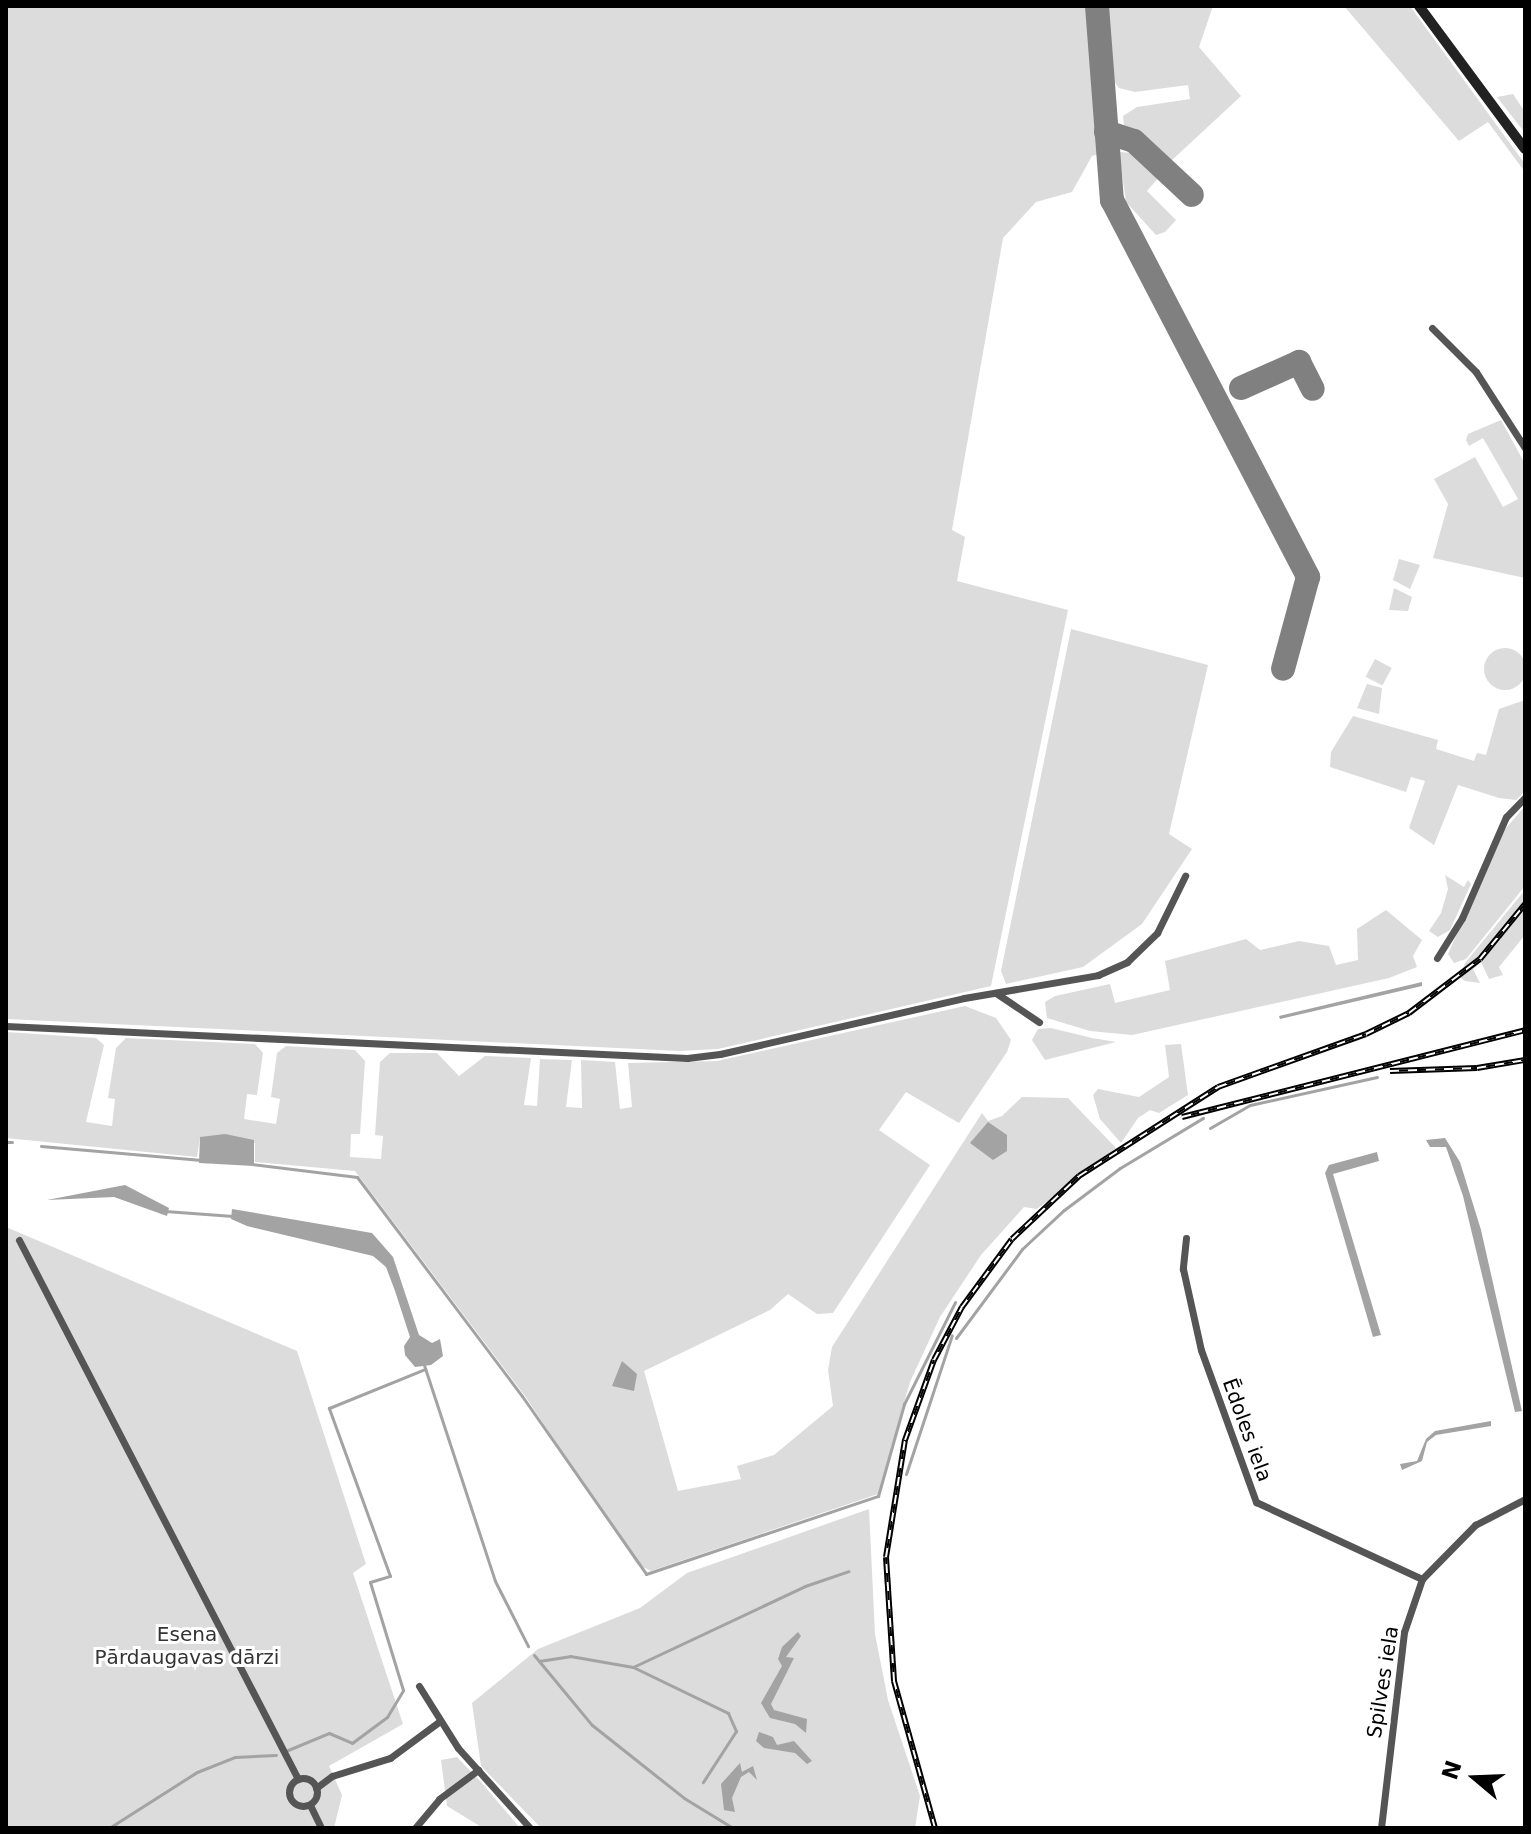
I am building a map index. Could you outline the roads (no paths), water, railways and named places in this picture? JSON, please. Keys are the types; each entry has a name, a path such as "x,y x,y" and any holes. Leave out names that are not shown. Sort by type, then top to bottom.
{"main road":[{"path":"1419,6 1525,149"}],"street":[{"path":"1432,328 1476,372 1525,448"},
{"path":"1437,958 1462,918 1506,817 1525,797"},
{"path":"6,1026 687,1058 996,993 1098,975 1127,962 1157,933 1185,876"},
{"path":"996,993 1039,1022"},
{"name":"Ēdoles iela","path":"1186,1238 1183,1269 1201,1350 1256,1502 1422,1579"},
{"path":"19,1240 295,1780 290,1799 309,1808 321,1828"},
{"name":"Spilves iela","path":"1381,1828 1404,1632 1422,1579 1475,1525 1525,1499"},
{"path":"419,1686 440,1721 478,1770 530,1828"},
{"path":"295,1780 317,1785 390,1758 440,1721"},
{"path":"415,1828 439,1799 478,1770"},
{"path":"309,1808 317,1785"}],"waterway":[{"path":"1210,1128 1250,1105 1377,1077"},
{"path":"956,1338 1022,1249 1064,1210 1120,1168 1203,1118"},
{"path":"6,1142 12,1142"},
{"path":"41,1146 201,1160"},
{"path":"252,1164 357,1177 522,1396 646,1574 878,1496 904,1404 955,1302"},
{"path":"6,1198 6,1210"},
{"path":"165,1211 233,1216"},
{"path":"906,1474 952,1335"},
{"path":"424,1365 495,1581 528,1646"},
{"path":"288,1750 329,1733 352,1743 387,1717 403,1690 370,1582 390,1576 329,1408 425,1369"},
{"path":"539,1661 570,1656 633,1667 805,1586 849,1571"},
{"path":"534,1655 592,1725 684,1798 733,1828"},
{"path":"633,1667 728,1713 736,1731 703,1782"},
{"path":"109,1828 197,1772 235,1757 276,1755"}],"railway":[{"path":"935,1828 894,1681 886,1557 905,1440 934,1360 962,1307 1012,1239 1079,1176 1218,1087 1366,1034 1409,1013 1480,959 1525,904"},
{"path":"1182,1117 1525,1030"},
{"path":"1390,1071 1477,1068 1525,1060"}],"park label":[{"name":"Esena Pārdaugavas dārzi","path":"187,1646"}]}
